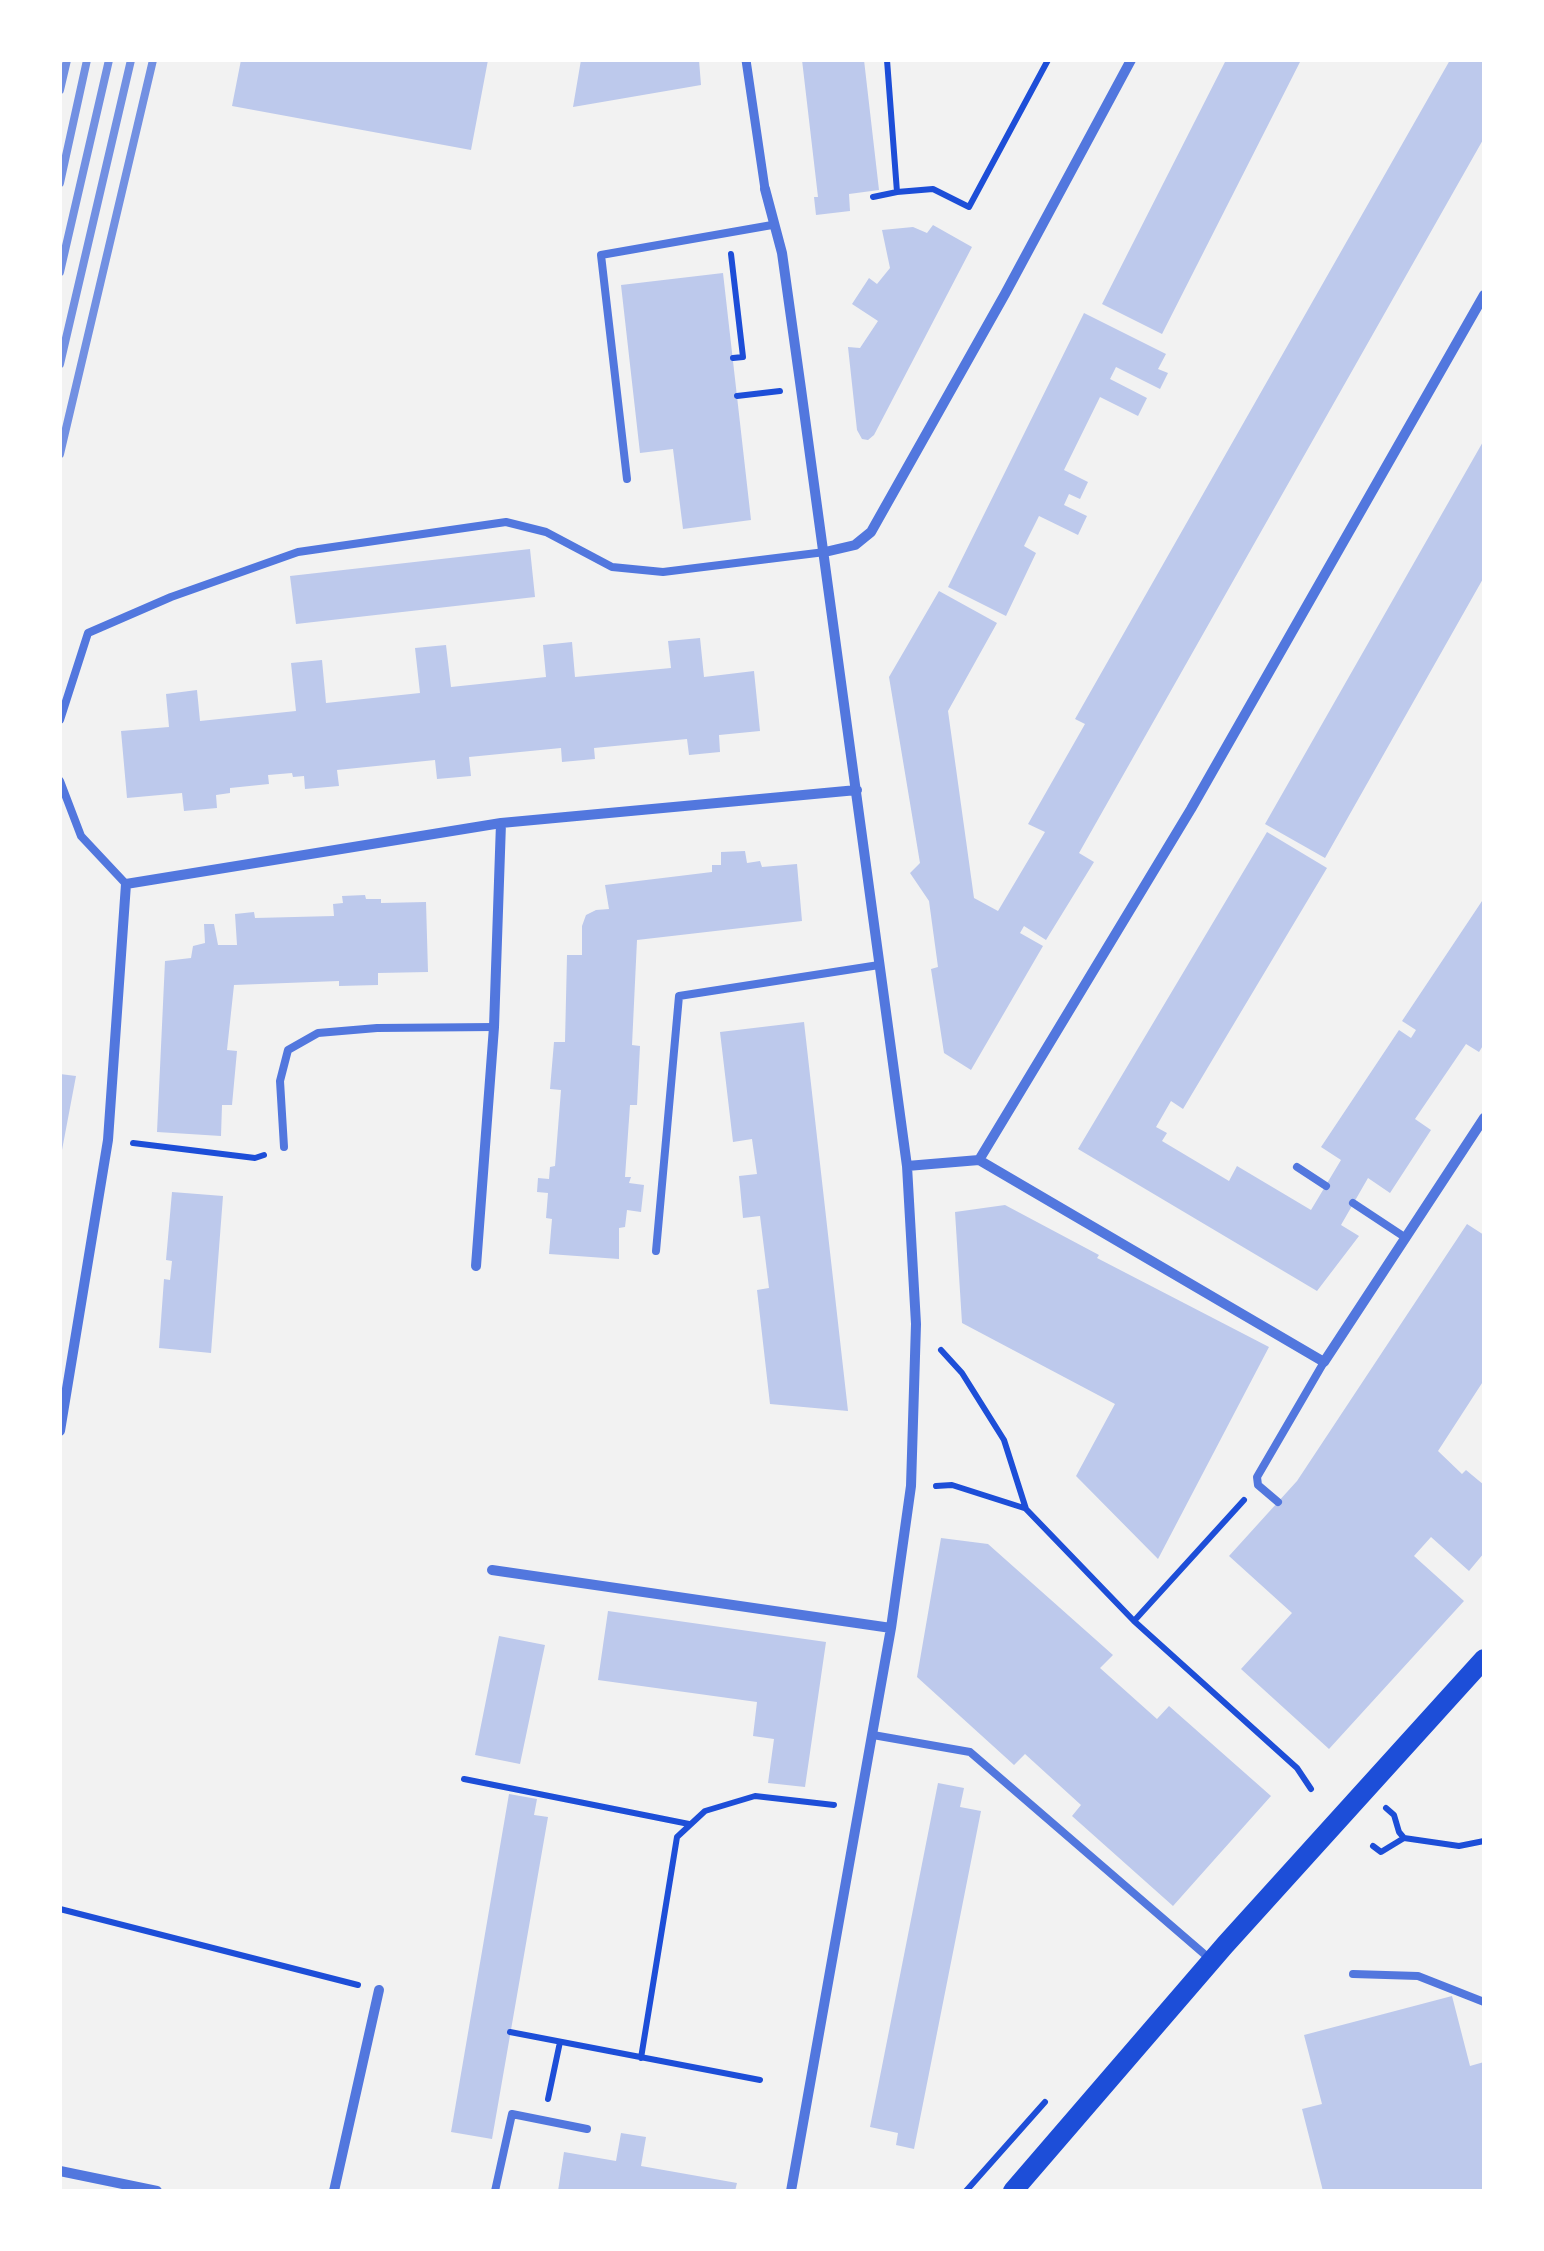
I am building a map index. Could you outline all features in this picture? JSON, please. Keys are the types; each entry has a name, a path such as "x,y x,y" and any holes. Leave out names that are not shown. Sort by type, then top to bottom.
{"main road":[{"path":"1012,2191 1212,1961 1484,1659"}],"street":[{"path":"746,60 765,189 782,253 857,790 907,1166 916,1324 911,1486 891,1628 791,2191"},
{"path":"824,552 855,545 871,532 1130,60"},
{"path":"979,1160 1191,809 1484,296"},
{"path":"60,1431 108,1140 126,884 501,823 857,790"},
{"path":"476,1266 494,1027 501,823"},
{"path":"907,1166 979,1160 1324,1362 1484,1118"},
{"path":"492,1570 891,1628"},
{"path":"334,2191 379,1990"},
{"path":"60,2170 157,2191"}],"lane":[{"path":"628,479 602,255 772,225"},
{"path":"60,720 88,633 171,597 298,552 506,522 546,532 612,567 663,572 824,552"},
{"path":"60,782 81,836 126,884"},
{"path":"656,1251 680,996 879,965"},
{"path":"284,1147 280,1081 288,1050 318,1033 494,1027"},
{"path":"1297,1167 1326,1186"},
{"path":"1353,1203 1406,1238"},
{"path":"1278,1502 1258,1485 1256,1478 1324,1362"},
{"path":"873,1735 970,1752 1212,1961"},
{"path":"1353,1974 1418,1976 1484,2002"},
{"path":"495,2191 512,2114 587,2129"}],"path":[{"path":"887,60 897,192"},
{"path":"873,197 933,189 969,207 1048,60"},
{"path":"733,358 743,358 734,284"},
{"path":"737,396 750,395"},
{"path":"108,1140 255,1158 284,1147"},
{"path":"916,1324 962,1372 1004,1440 1026,1509 1134,1621 1297,1768 1312,1788"},
{"path":"911,1486 952,1485 1026,1509"},
{"path":"1134,1621 1258,1485"},
{"path":"464,1779 690,1824"},
{"path":"641,2058 676,1837 705,1810 755,1796 861,1808"},
{"path":"1394,1815 1404,1838"},
{"path":"1373,1846 1381,1852 1404,1838 1459,1846 1484,1841"},
{"path":"674,1858 687,1860"},
{"path":"60,1909 379,1990"},
{"path":"510,2032 760,2080"},
{"path":"544,2120 560,2042"}],"building":[{"path":"241,60 488,60 471,150 232,106"},
{"path":"581,60 699,60 701,85 573,107"},
{"path":"802,60 864,60 879,190 849,194 850,211 816,215 814,197 818,197"},
{"path":"1226,60 1301,60 1162,334 1102,304"},
{"path":"1450,60 1484,60 1484,138 1079,853 1094,862 1046,940 1024,926 1020,933 1043,946 971,1070 944,1053 931,969 938,967 929,901 910,873 920,863 889,677 939,591 997,623 948,711 974,898 998,911 1045,832 1028,824 1085,724 1075,719"},
{"path":"933,225 972,247 874,435 862,439 857,430 848,347 860,348 878,321 852,304 869,278 877,284 890,268 882,230 913,227 927,233"},
{"path":"723,273 751,520 683,529 673,449 640,453 621,285"},
{"path":"1084,313 1166,354 1158,369 1168,373 1160,389 1116,367 1110,379 1147,398 1138,416 1100,397 1064,470 1088,482 1080,499 1069,494 1064,505 1087,516 1078,535 1039,516 1024,546 1036,553 1006,616 948,587"},
{"path":"1484,440 1484,577 1325,858 1265,824"},
{"path":"530,549 535,597 296,624 290,576"},
{"path":"700,638 704,677 754,671 760,731 719,735 720,752 689,755 687,739 594,748 595,759 562,762 561,748 469,757 471,776 437,779 435,760 337,770 339,786 305,789 304,776 268,775 269,784 230,788 230,793 216,795 217,808 184,811 182,793 127,798 121,731 169,727 166,694 197,690 200,721 296,711 291,663 322,660 326,703 420,693 415,648 446,645 451,687 546,677 543,645 572,642 575,677 671,668 668,641"},
{"path":"1267,832 1327,868 1183,1109 1171,1101 1156,1127 1167,1133 1162,1141 1229,1181 1237,1166 1311,1210 1341,1160 1321,1147 1399,1030 1411,1038 1416,1030 1402,1021 1484,898 1484,1044 1479,1052 1466,1044 1415,1119 1431,1130 1390,1193 1368,1178 1341,1225 1359,1236 1317,1291 1078,1149"},
{"path":"745,851 747,863 760,861 762,867 797,864 802,921 637,940 632,1045 640,1046 637,1105 630,1105 625,1177 631,1177 629,1183 644,1185 641,1212 627,1210 625,1227 619,1228 619,1259 549,1254 552,1219 546,1218 548,1193 537,1192 538,1178 549,1179 550,1167 555,1166 561,1090 550,1089 554,1042 565,1042 567,955 582,955 586,915 609,909 605,885 712,872 712,865 721,865 721,852"},
{"path":"365,895 366,899 381,899 381,903 426,902 428,972 378,973 378,985 339,986 339,981 234,985 227,1050 237,1051 232,1105 222,1105 221,1136 157,1132 165,961 191,958 193,946 205,943 204,924 214,924 218,945 237,945 235,914 254,912 255,918 334,916 333,904 343,903 342,896"},
{"path":"804,1022 848,1411 770,1404 757,1290 769,1288 760,1216 743,1218 739,1176 757,1174 752,1139 733,1142 720,1032"},
{"path":"60,1074 76,1076 62,1150 60,1150"},
{"path":"172,1192 223,1196 211,1353 159,1348 164,1279 170,1280 172,1261 166,1260"},
{"path":"1005,1205 1099,1255 1097,1258 1269,1347 1158,1559 1076,1476 1115,1404 962,1323 955,1212"},
{"path":"1467,1224 1484,1235 1484,1380 1438,1451 1462,1474 1466,1470 1484,1485 1484,1553 1469,1571 1431,1537 1414,1556 1464,1601 1329,1749 1241,1669 1292,1613 1229,1556 1297,1481"},
{"path":"941,1538 988,1544 1113,1655 1100,1668 1157,1719 1169,1706 1271,1796 1173,1906 1072,1816 1081,1805 1025,1754 1014,1765 917,1677"},
{"path":"608,1611 826,1642 805,1787 768,1783 774,1739 753,1736 757,1702 598,1680"},
{"path":"499,1636 545,1645 520,1764 475,1755"},
{"path":"938,1783 964,1788 960,1807 981,1811 914,2149 896,2145 898,2133 870,2127"},
{"path":"509,1794 537,1799 534,1815 548,1817 492,2139 451,2132"},
{"path":"1452,1996 1470,2066 1484,2062 1484,2191 1323,2191 1302,2109 1322,2104 1304,2035"},
{"path":"621,2133 646,2137 641,2166 737,2183 735,2191 558,2191 564,2152 616,2161"}],"railway":[{"path":"60,90 67,60"},
{"path":"60,183 87,60"},
{"path":"60,272 109,60"},
{"path":"60,364 131,60"},
{"path":"60,454 153,60"}]}
